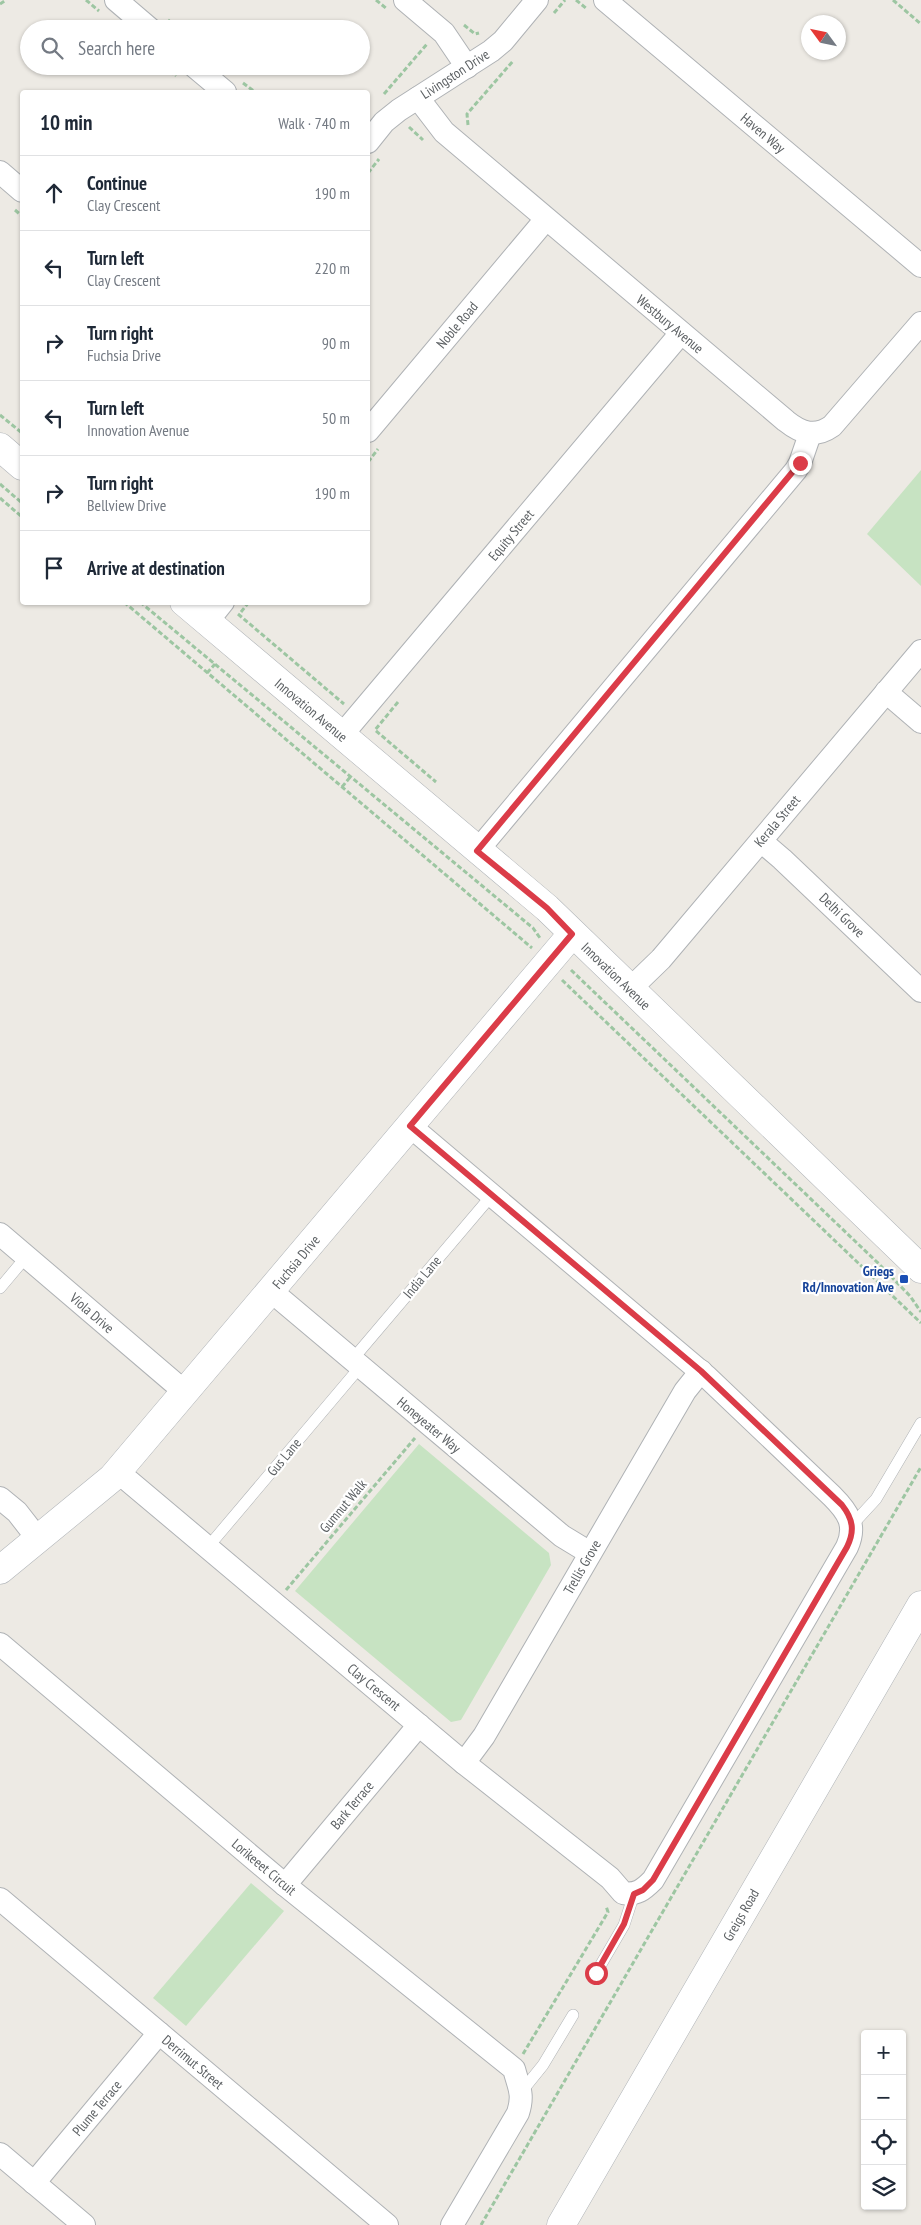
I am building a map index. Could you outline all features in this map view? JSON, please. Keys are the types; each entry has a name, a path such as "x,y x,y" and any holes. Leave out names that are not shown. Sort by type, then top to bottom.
{"street":[{"path":"116,0 139,20"},
{"path":"405,0 444,32 468,67"},
{"name":"Haven Way","path":"605,0 921,266"},
{"name":"Livingston Drive","path":"370,140 388,118 468,67 545,7"},
{"path":"205,75 223,90"},
{"name":"Westbury Avenue","path":"418,98 430,118 444,132 794,428 810,434"},
{"path":"0,172 20,189"},
{"name":"Noble Road","path":"370,429 546,219"},
{"path":"477,851 796,470 810,434 824,431 832,426 921,323"},
{"name":"Equity Street","path":"358,728 682,333"},
{"path":"0,448 20,464"},
{"name":"Innovation Avenue","path":"196,605 225,612 358,728 477,851 547,908 921,1269"},
{"name":"Kerala Street","path":"630,989 661,958 921,651"},
{"path":"886,692 921,722"},
{"name":"Delhi Grove","path":"761,841 921,991"},
{"name":"Fuchsia Drive","path":"0,1570 118,1472 572,934"},
{"path":"410,1126 701,1371 842,1505 849,1515 852,1525 851,1538 847,1547 653,1880 643,1890 634,1894"},
{"name":"Viola Drive","path":"0,1234 185,1392"},
{"name":"Honeyeater Way","path":"270,1291 562,1536 590,1553"},
{"name":"Trellis Grove","path":"464,1763 484,1736 684,1391 701,1371"},
{"name":"Clay Crescent","path":"118,1472 464,1763 610,1878 623,1893 634,1894"},
{"path":"0,1498 17,1512 38,1539"},
{"name":"Greigs Road","path":"562,2225 921,1605"},
{"name":"Lorikeeet Circuit","path":"0,1644 285,1884 514,2069"},
{"name":"Bark Terrace","path":"285,1884 419,1725"},
{"name":"Derrimut Street","path":"0,1899 387,2225"},
{"name":"Plume Terrace","path":"34,2182 159,2033"},
{"path":"452,2225 518,2113 522,2100 522,2091 514,2069"},
{"path":"0,2154 84,2225"}],"lane":[{"name":"India Lane","path":"356,1364 492,1194"},
{"path":"0,1288 26,1257"},
{"name":"Gus Lane","path":"208,1547 356,1364"},
{"path":"852,1525 876,1499 921,1423"},
{"path":"596,1973 624,1924 634,1894"},
{"path":"522,2091 543,2064 573,2015"}],"path":[{"path":"0,4 6,0"},
{"path":"545,7 565,0"},
{"path":"893,0 921,24"},
{"path":"458,20 475,34 482,33"},
{"path":"380,100 428,44"},
{"path":"468,129 467,114 516,57"},
{"path":"0,414 20,431"},
{"path":"0,484 20,502"},
{"path":"0,498 20,515"},
{"path":"242,605 225,612 358,728 443,788"},
{"path":"358,728 400,700"},
{"name":"Gumnut Walk","path":"275,1604 428,1424"},
{"path":"481,2225 921,1467"},
{"path":"514,2069 608,1912 605,1899 598,1893 610,1878"}],"green space":[{"path":"921,470 921,586 867,534"},
{"path":"419,1444 549,1553 551,1565 461,1720 451,1722 295,1591"},
{"path":"251,1883 284,1911 186,2026 153,1998"}],"place":[{"name":"Griegs Rd/Innovation Ave","path":"904,1279"}],"route":[{"path":"596,1973 624,1924 634,1894 643,1890 653,1880 847,1547 851,1538 852,1525 849,1515 842,1505 708,1377 410,1126 572,934 547,908 477,851 800,463"}]}
